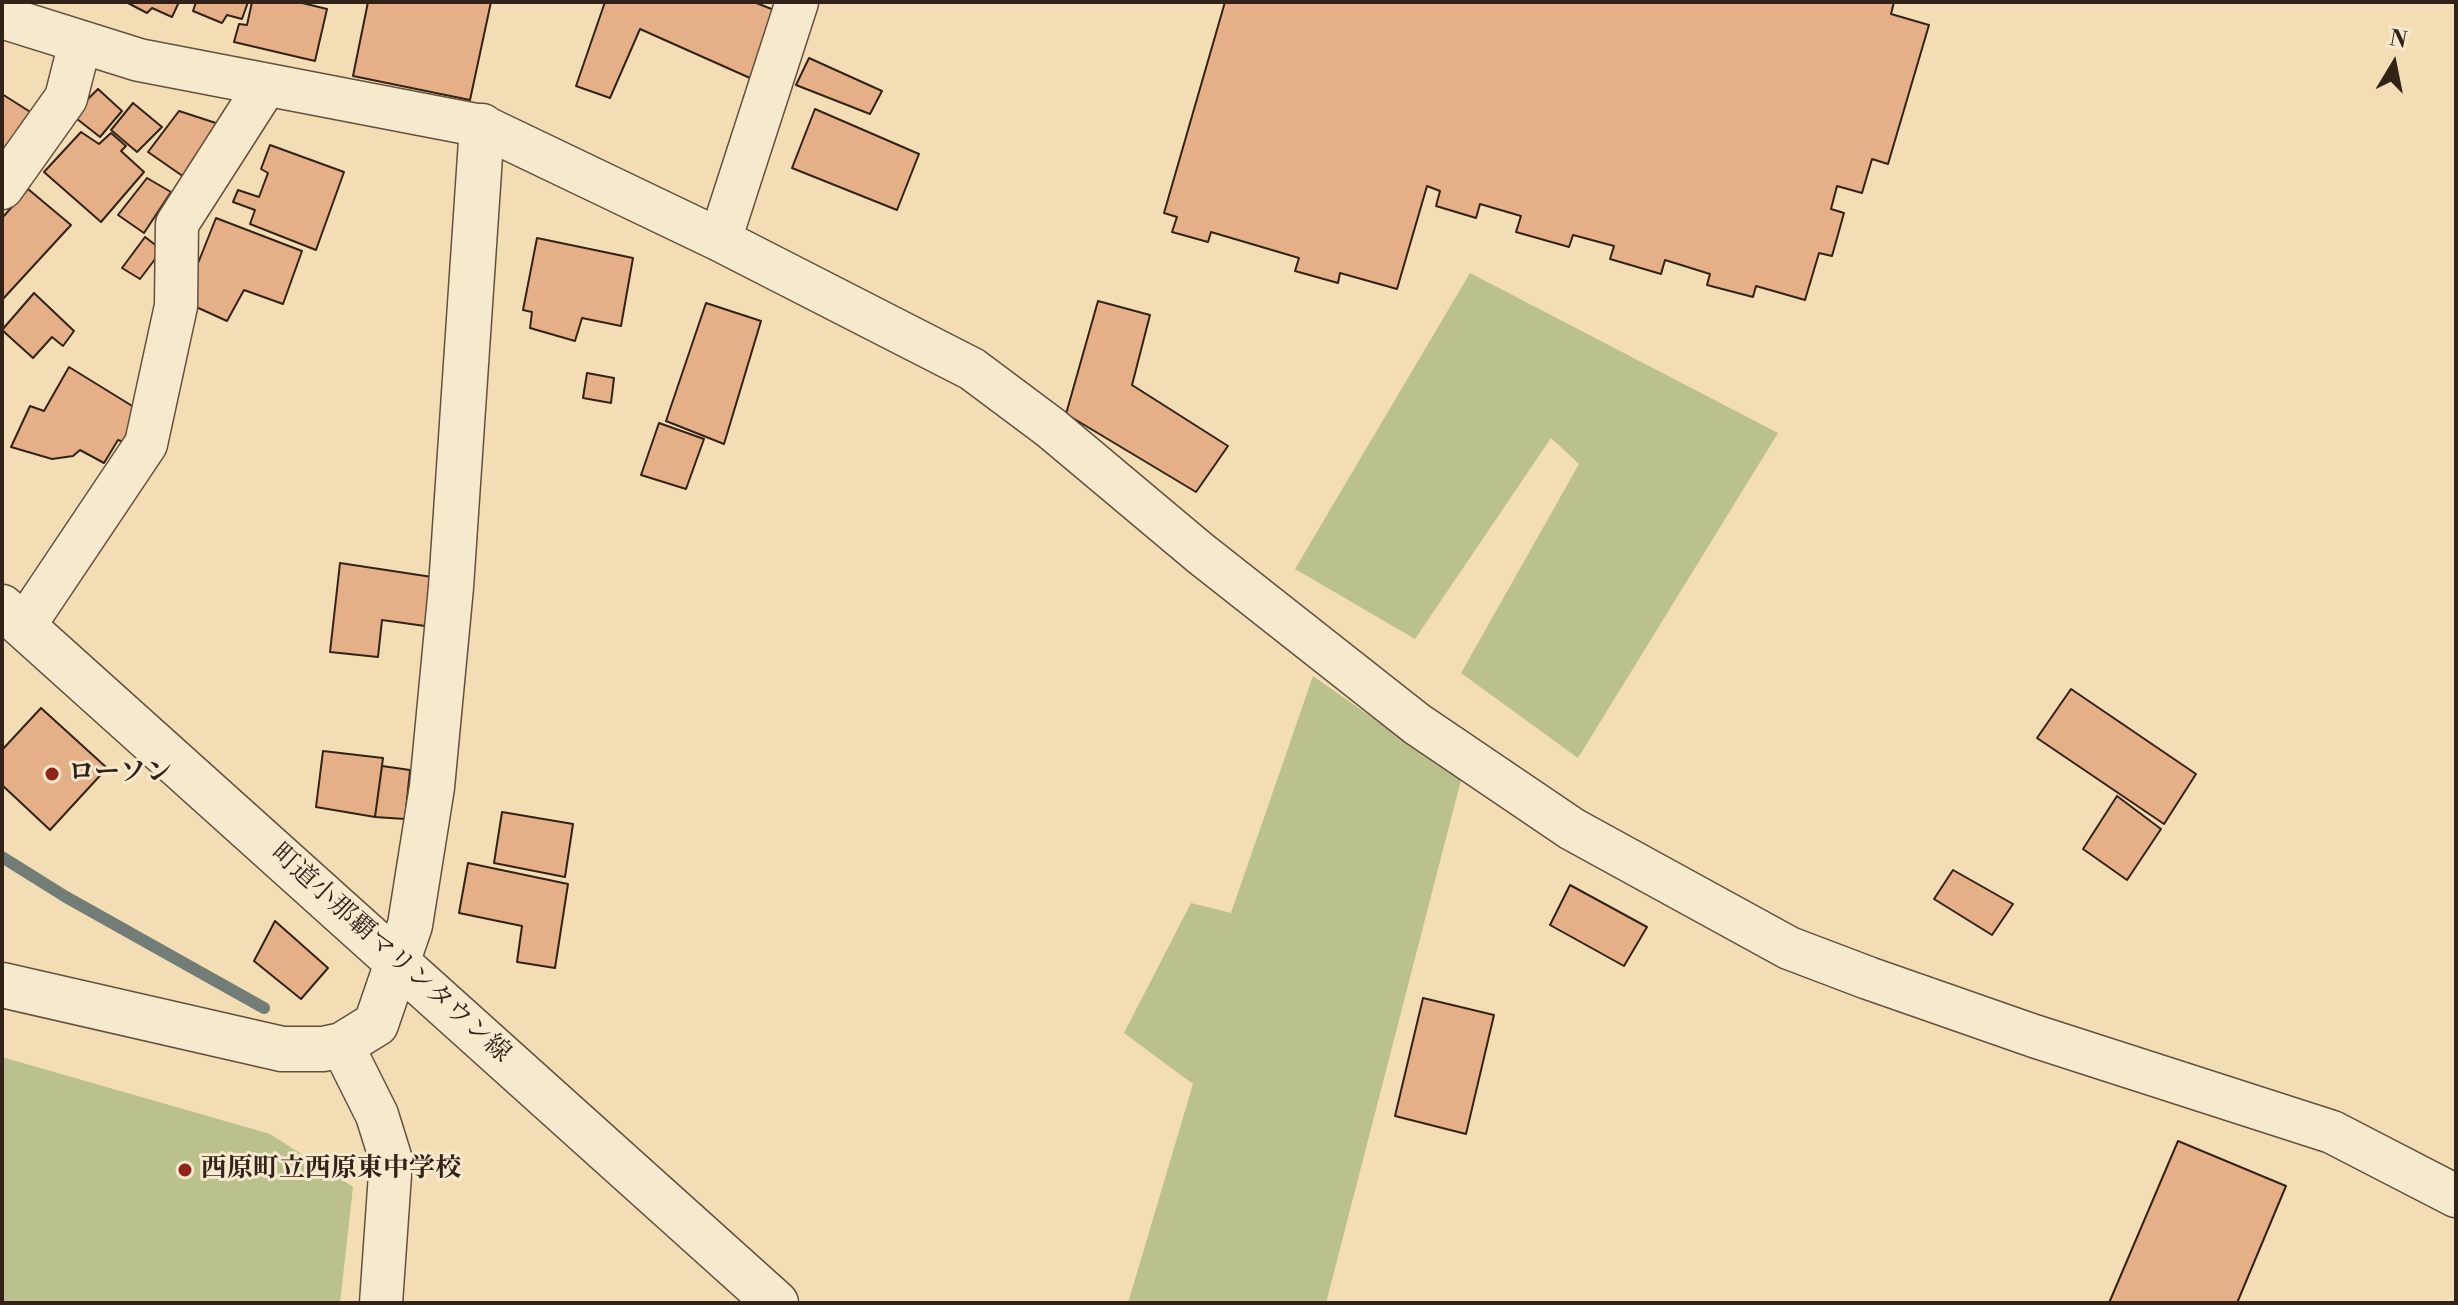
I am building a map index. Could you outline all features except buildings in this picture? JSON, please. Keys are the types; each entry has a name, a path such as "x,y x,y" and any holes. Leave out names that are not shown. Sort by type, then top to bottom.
{"street":[{"path":"720,240 797,2"},
{"path":"2,17 139,60 482,126 720,240 972,369 1051,428 1200,553 1417,724 1599,844 1789,948 2034,1036 2332,1132 2456,1196"},
{"path":"2,188 66,98 80,43"},
{"path":"13,616 146,444 176,306 177,224 266,85"},
{"path":"2,985 282,1049 323,1049 342,1045 376,1024 399,962 415,904 432,787 451,587 482,126"},
{"name":"町道小那覇マリンタウン線","path":"13,616 776,1303"},
{"path":"342,1045 377,1115 391,1160 381,1303"}],"green space":[{"path":"1470,273 1778,433 1578,758 1461,673 1579,464 1551,438 1415,639 1295,569"},
{"path":"1313,676 1461,780 1326,1303 1128,1303 1193,1084 1124,1033 1191,903 1231,913"},
{"name":"西原町立西原東中学校","path":"2,1057 270,1134 353,1187 340,1303 2,1303"}],"waterway":[{"path":"2,857 66,897 264,1008"}],"place":[{"name":"ローソン","path":"52,774"},
{"name":"西原町立西原東中学校","path":"185,1170"}]}
